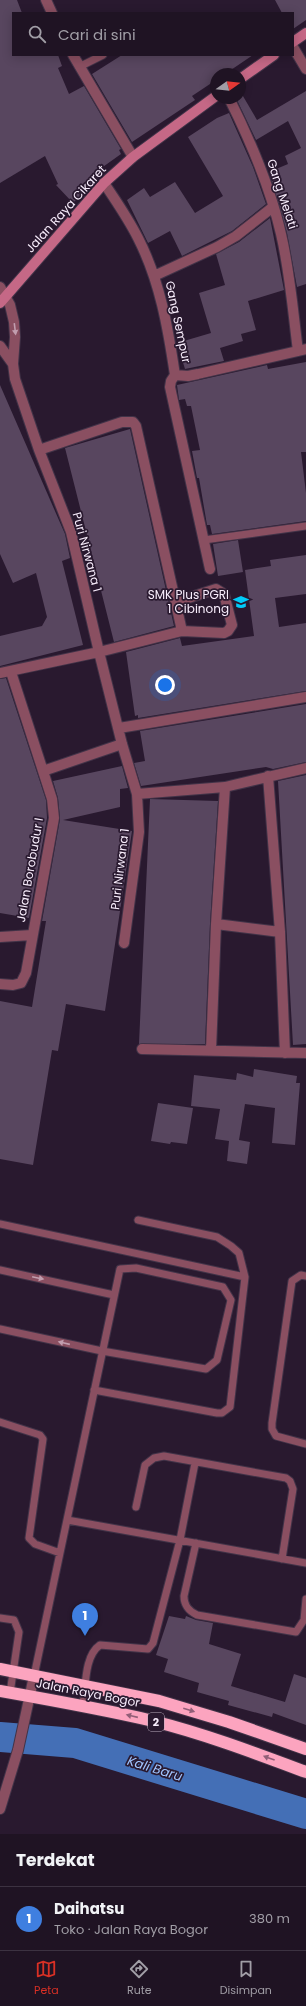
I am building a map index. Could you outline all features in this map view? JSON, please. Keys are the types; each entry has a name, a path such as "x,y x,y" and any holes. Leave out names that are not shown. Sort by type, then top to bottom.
{"highway":[{"name":"Jalan Raya Bogor","path":"0,1669 159,1701 229,1722 306,1749"},
{"name":"Jalan Raya Bogor","path":"5,1692 83,1705 154,1721 226,1742 306,1772"}],"main road":[{"path":"294,41 306,33"},
{"path":"246,75 273,56"},
{"name":"Jalan Raya Cikaret","path":"3,299 104,183 133,157 210,100"}],"street":[{"path":"46,0 52,12"},
{"path":"294,49 306,69"},
{"path":"74,56 133,157"},
{"name":"Gang Melati","path":"232,104 250,141 274,206 286,258 302,350"},
{"name":"Gang Sempur","path":"104,183 138,237 154,276 168,325 175,375 171,380 170,387 210,569"},
{"path":"154,276 218,247 236,236 274,206"},
{"name":"Puri Nirwana 1","path":"0,286 3,299 10,305 15,337 13,364 15,379 38,450 71,532 122,744 137,794 139,832 124,942"},
{"name":"Puri Nirwana 1","path":"0,346 13,364"},
{"path":"175,375 188,376 302,350"},
{"path":"38,450 122,422 133,422 136,426 182,631"},
{"path":"0,674 99,652 182,631 224,633 228,631 232,625 224,594 220,590 216,589 176,602"},
{"name":"Jalan Borobudur I","path":"0,984 13,985 21,983 24,980 28,965 32,935 54,818 52,799 11,672"},
{"path":"119,728 306,698"},
{"path":"43,771 122,744"},
{"path":"137,794 225,787 306,768"},
{"path":"268,776 280,932 285,1053"},
{"path":"211,1050 216,924 225,787"},
{"path":"216,924 280,932"},
{"path":"0,937 32,935"},
{"path":"142,1049 306,1053"},
{"path":"0,1809 18,1750 34,1676"}],"lane":[{"path":"79,67 101,56"},
{"path":"204,540 306,526"},
{"path":"94,1390 217,1412 228,1411 231,1403 245,1277 239,1253 217,1237 138,1220"},
{"path":"0,1224 245,1277"},
{"path":"0,1329 102,1351 206,1369 217,1360 231,1300 223,1287 136,1268 120,1269 102,1351 34,1676"},
{"path":"0,1270 114,1295"},
{"path":"306,1276 301,1275 292,1281 272,1423 272,1429 276,1436 306,1444"},
{"path":"0,1422 40,1435 43,1439 29,1538 35,1544 60,1553"},
{"path":"136,1507 145,1465 154,1458 164,1456 195,1463 282,1477 290,1481 293,1489 282,1559"},
{"path":"83,1705 89,1659 96,1648 100,1645 140,1650 151,1648 180,1540 195,1463"},
{"path":"67,1520 306,1563"},
{"path":"196,1543 184,1601 189,1610 197,1615 296,1632 304,1620 306,1599"},
{"path":"0,1618 14,1620 19,1632 14,1672 5,1692"}],"building":[{"path":"0,0 17,0 22,12 12,12 12,56 58,56 62,66 58,68 69,94 84,86 121,149 119,150 121,154 93,174 98,179 73,203 56,185 58,184 45,156 0,183"},
{"path":"275,0 306,0 306,20 294,28 294,12 281,12"},
{"path":"120,56 252,56 234,68 210,68 210,84 192,96 195,100 132,142 92,74"},
{"path":"306,91 306,284 297,287 287,233 269,172 288,164 285,156 301,148 288,121 256,140 239,104 246,104 246,101 257,120"},
{"path":"229,113 253,167 266,204 232,231 182,256 170,231 148,243 127,200 144,188 150,197 175,182 195,213 223,196 188,137 217,118"},
{"path":"270,218 284,290 248,301 256,330 241,334 243,341 220,348 224,361 185,369 177,343 211,333 199,293 225,285 216,254 239,242"},
{"path":"306,362 306,452 301,452 306,493 306,521 212,534 210,525 207,525 199,478 197,478 192,451 200,450 191,406 187,406 185,399 179,400 177,385 267,365 268,369"},
{"path":"0,385 65,534 70,558 62,561 83,645 0,666 0,636 42,626 47,617 36,573 13,583 0,554"},
{"path":"130,429 174,626 114,642 65,448"},
{"path":"238,540 243,572 218,576 213,544"},
{"path":"306,555 306,594 275,598 279,627 306,623 306,691 138,718 138,715 135,716 126,652 180,638 182,646 254,636 245,570 271,566 270,560"},
{"path":"6,678 46,800 47,818 29,918 0,913 0,679"},
{"path":"306,704 306,762 273,769 266,767 141,786 134,763 145,761 140,731"},
{"path":"122,766 128,788 120,789 120,807 63,820 132,831 105,1011 66,1004 58,1051 52,1050 33,1165 0,1159 0,1001 32,1007 46,921 42,921 60,819 58,798 53,781"},
{"path":"306,775 306,1044 293,1045 278,781"},
{"path":"150,799 218,801 210,924 205,1044 139,1044"},
{"path":"254,1069 297,1076 296,1083 300,1083 295,1145 272,1143 275,1108 245,1104 239,1140 250,1142 247,1164 227,1161 229,1141 215,1139 220,1109 191,1106 194,1075 236,1080 237,1073 253,1077"},
{"path":"158,1103 193,1108 187,1144 171,1142 170,1144 151,1141"},
{"path":"169,1616 185,1619 186,1616 196,1620 213,1623 209,1644 241,1654 231,1686 285,1702 294,1674 306,1678 306,1725 273,1713 272,1717 228,1705 229,1701 197,1692 199,1683 164,1672 168,1659 156,1655"}],"waterway":[{"name":"Kali Baru","path":"0,1737 75,1743 306,1814"}],"place":[{"name":"SMK Plus PGRI 1 Cibinong","path":"241,602"},
{"name":"Daihatsu","path":"85,1636"}]}
